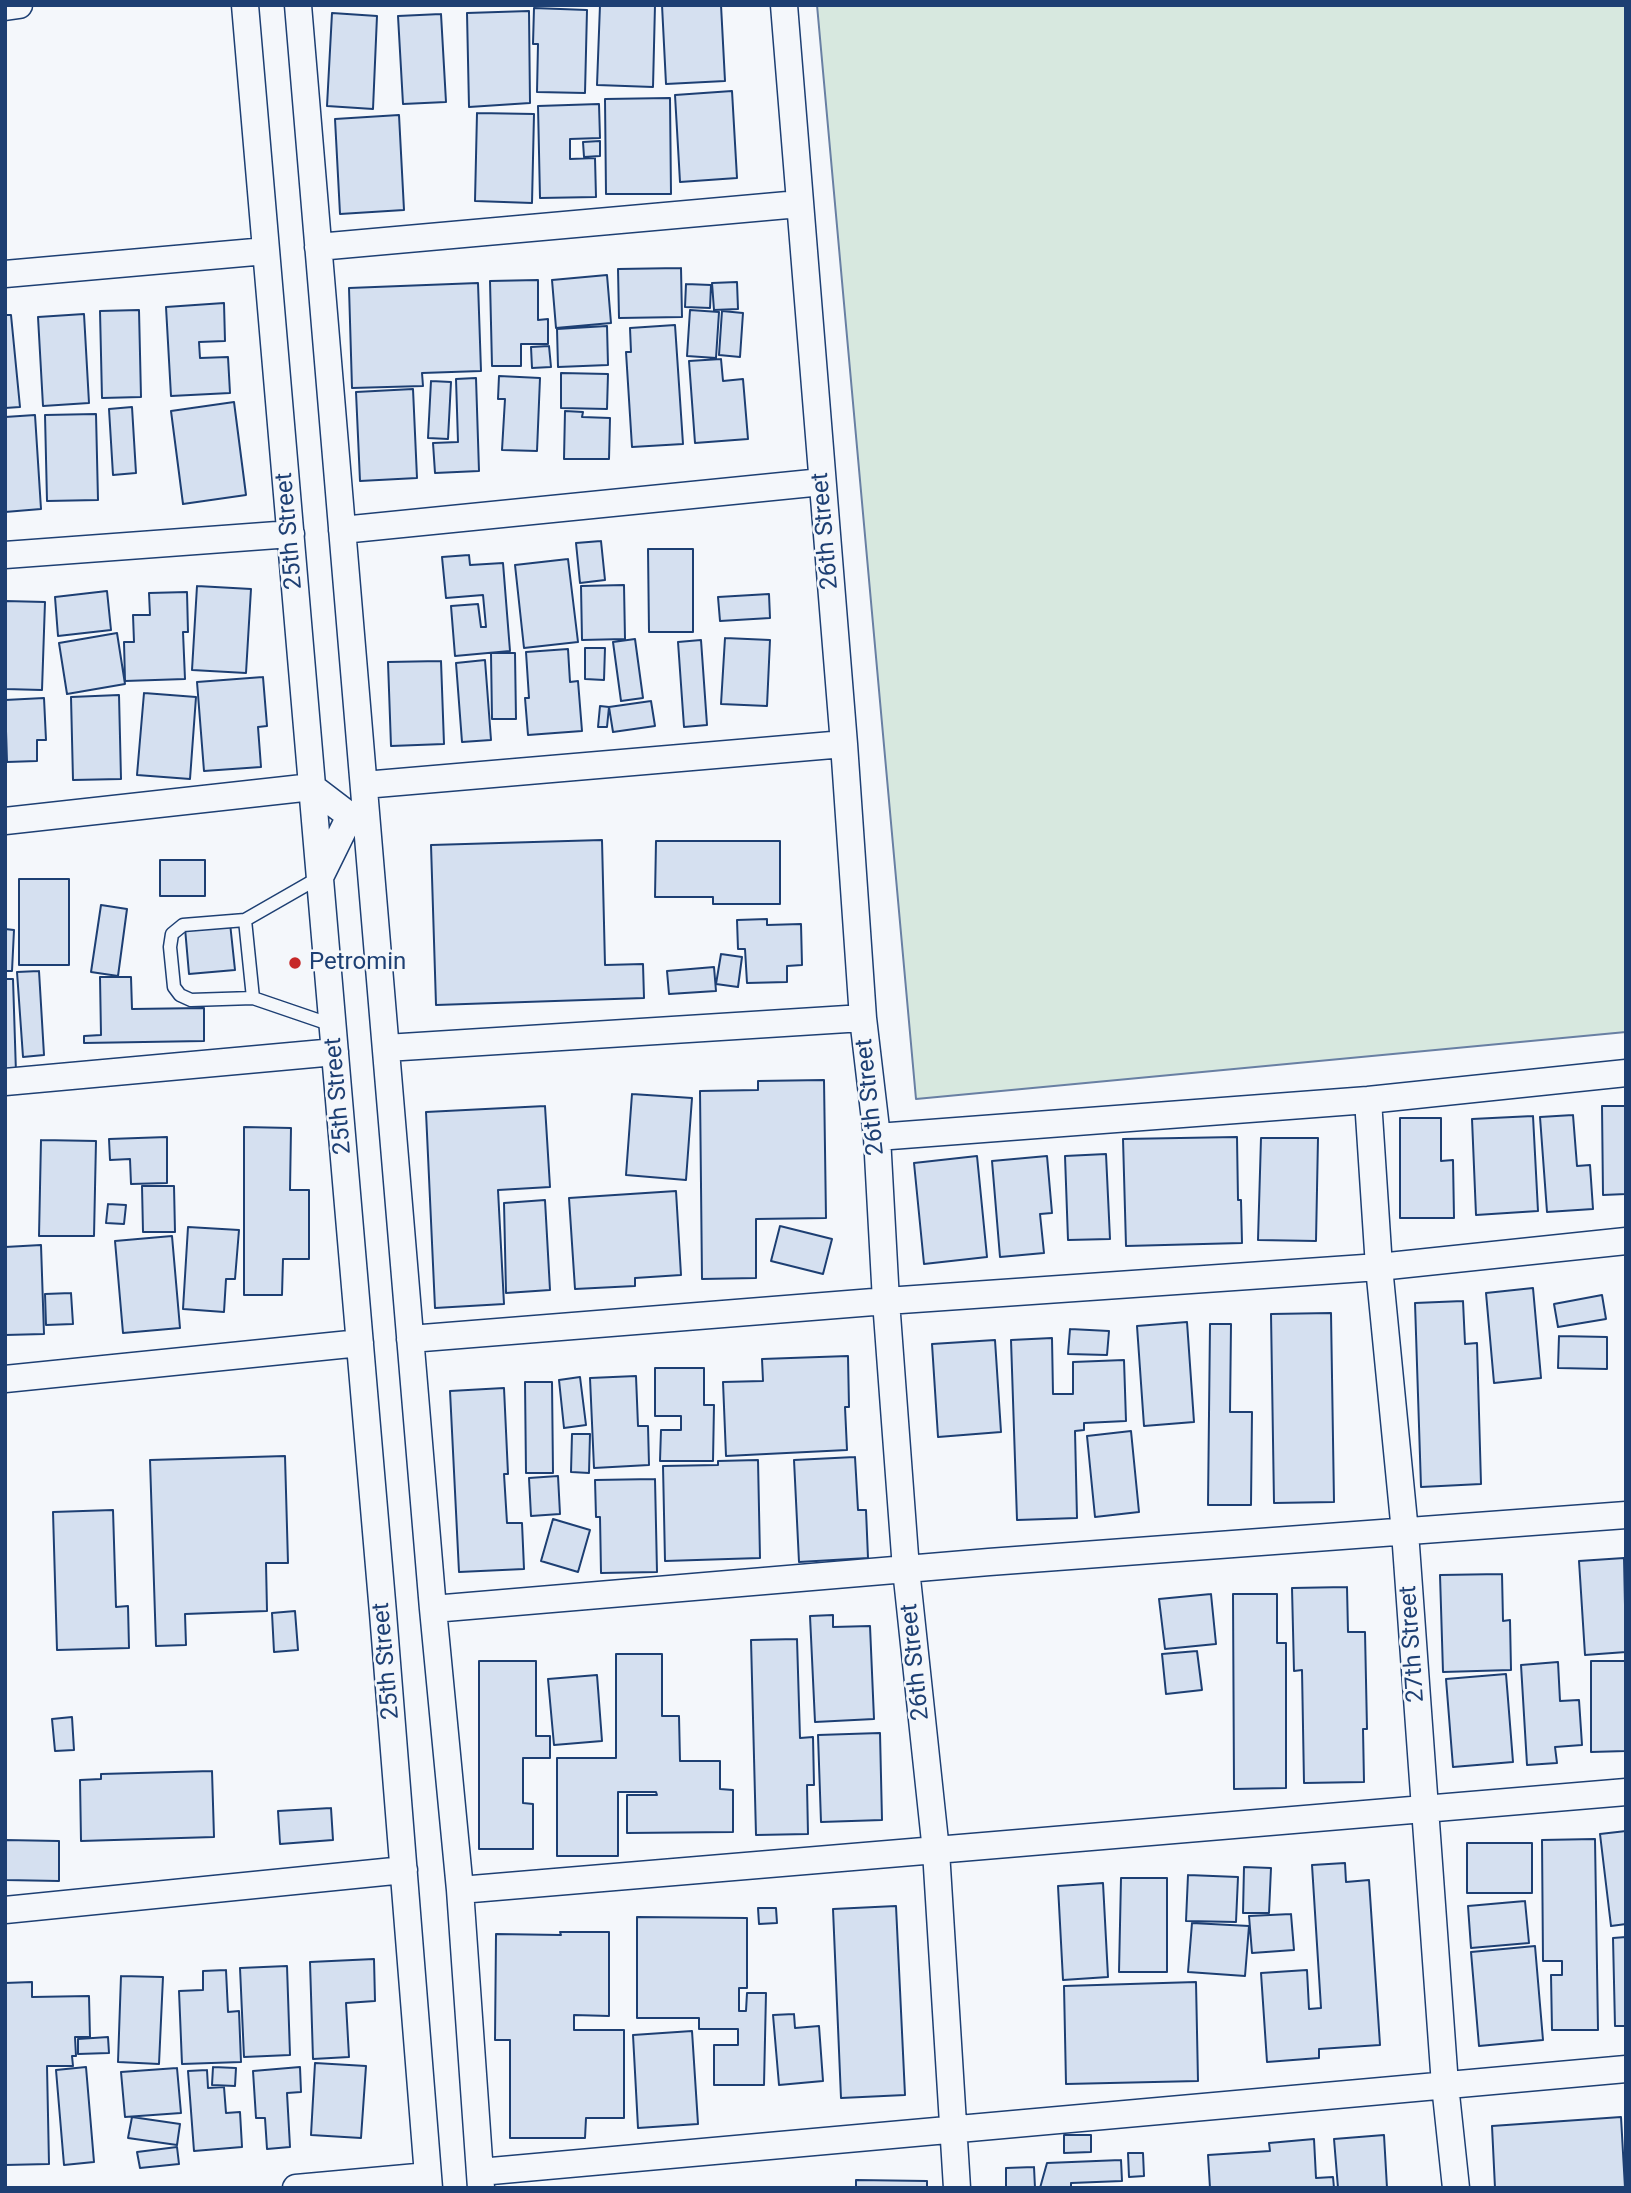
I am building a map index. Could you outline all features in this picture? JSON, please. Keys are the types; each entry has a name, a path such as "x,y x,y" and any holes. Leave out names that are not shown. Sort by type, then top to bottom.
{"street":[{"path":"5,7 19,5"},
{"name":"25th Street","path":"245,5 360,1343 428,2182"},
{"name":"25th Street","path":"298,5 433,1609 460,1891 480,2180"},
{"name":"26th Street","path":"784,5 844,744 863,1018 877,1137 906,1569 936,1851 957,2188"},
{"path":"318,247 799,204"},
{"path":"5,274 266,251"},
{"path":"342,530 822,482"},
{"path":"5,555 291,534"},
{"path":"364,785 844,744"},
{"path":"5,821 312,787 350,816 320,877"},
{"path":"386,1048 863,1018"},
{"path":"5,1082 335,1052"},
{"path":"877,1137 1368,1100 1626,1073"},
{"name":"27th Street","path":"1368,1100 1379,1268 1405,1532 1444,2085 1456,2188"},
{"path":"411,1339 886,1301 1379,1268 1626,1241"},
{"path":"5,1379 360,1343"},
{"path":"433,1609 906,1569 1626,1515"},
{"path":"460,1891 1626,1792"},
{"path":"5,1910 404,1870"},
{"path":"480,2180 954,2129 1626,2069"},
{"path":"296,2188 428,2182"}],"lane":[{"path":"320,877 245,920 183,925 172,934 171,960 174,987 180,995 191,1000 253,998 332,1025"},
{"path":"245,920 253,998"}],"shaded area":[{"path":"817,5 1626,5 1626,1032 916,1099"}],"building":[{"path":"600,5 655,5 653,87 597,85"},
{"path":"662,5 721,5 725,81 666,84"},
{"path":"534,8 587,10 585,93 537,92 538,44 533,44"},
{"path":"529,11 530,103 469,107 467,13"},
{"path":"332,13 377,16 373,109 327,106"},
{"path":"441,14 446,102 403,104 398,16"},
{"path":"732,91 737,178 680,182 675,95"},
{"path":"670,98 671,194 606,194 605,99"},
{"path":"599,104 600,138 570,139 570,159 595,158 596,197 540,198 538,106"},
{"path":"477,113 534,114 532,203 475,201"},
{"path":"399,115 404,210 340,214 335,119"},
{"path":"600,141 600,156 584,157 583,142"},
{"path":"681,268 682,317 619,318 618,269"},
{"path":"607,275 611,323 556,328 552,280"},
{"path":"538,280 538,320 548,319 548,344 521,344 521,366 492,366 490,281"},
{"path":"737,282 738,309 714,310 712,283"},
{"path":"478,283 481,371 422,373 423,386 352,388 349,288"},
{"path":"686,284 711,285 710,308 685,307"},
{"path":"224,303 225,341 199,342 200,358 228,357 230,393 171,396 166,307"},
{"path":"139,310 141,397 102,398 100,311"},
{"path":"690,310 719,312 716,358 687,356"},
{"path":"722,311 743,313 740,357 719,355"},
{"path":"84,314 89,403 43,406 38,317"},
{"path":"5,315 11,315 20,407 5,408"},
{"path":"675,325 683,444 632,447 626,352 631,352 630,328"},
{"path":"607,326 608,365 558,367 557,329"},
{"path":"549,346 551,367 532,368 531,347"},
{"path":"721,359 723,381 743,379 748,439 695,443 689,361"},
{"path":"561,373 608,374 607,409 561,408"},
{"path":"499,376 540,378 537,451 502,450 505,399 498,399"},
{"path":"476,378 479,471 435,473 433,443 458,442 456,379"},
{"path":"431,381 451,382 448,439 428,438"},
{"path":"413,389 417,478 360,481 356,392"},
{"path":"234,402 246,495 183,504 171,411"},
{"path":"132,407 136,473 113,475 109,409"},
{"path":"565,411 583,412 582,417 610,418 609,459 564,459"},
{"path":"96,414 98,500 47,501 45,415"},
{"path":"35,415 41,509 5,512 5,417"},
{"path":"601,541 605,580 580,583 576,543"},
{"path":"648,549 693,549 693,632 649,632"},
{"path":"469,555 470,565 503,563 510,651 455,656 451,606 478,604 481,627 486,627 483,595 446,598 442,557"},
{"path":"568,559 578,642 524,648 515,565"},
{"path":"624,585 625,639 582,640 581,586"},
{"path":"197,586 251,589 246,673 192,670"},
{"path":"107,591 111,630 58,636 55,597"},
{"path":"187,592 188,632 183,632 185,679 125,681 124,642 134,642 133,615 150,615 149,593"},
{"path":"769,594 770,618 720,621 718,597"},
{"path":"5,601 45,602 42,690 5,689"},
{"path":"117,633 125,684 67,694 59,643"},
{"path":"725,638 770,640 767,706 721,704"},
{"path":"635,639 643,698 621,701 613,642"},
{"path":"701,640 707,725 684,727 678,642"},
{"path":"585,648 605,648 604,680 585,679"},
{"path":"568,649 570,682 578,681 582,731 528,735 525,698 529,698 526,652"},
{"path":"491,653 515,653 516,719 492,719"},
{"path":"485,660 491,740 462,742 456,663"},
{"path":"441,661 444,744 391,746 388,662"},
{"path":"263,677 267,726 258,727 261,767 204,771 197,682"},
{"path":"144,693 196,697 190,779 137,775"},
{"path":"119,695 121,779 73,780 71,697"},
{"path":"44,698 46,740 37,740 37,761 7,762 5,700"},
{"path":"651,701 655,726 613,732 609,707"},
{"path":"600,706 609,707 607,727 598,727"},
{"path":"602,840 605,965 643,964 644,998 436,1005 431,845"},
{"path":"656,841 780,841 780,904 713,904 713,897 655,897"},
{"path":"160,860 205,860 205,896 160,896"},
{"path":"19,879 69,879 69,965 19,965"},
{"path":"101,905 127,909 118,976 91,972"},
{"path":"767,919 767,925 801,924 802,965 787,966 787,982 747,983 745,949 738,949 737,920"},
{"path":"230,923 235,970 189,974 185,928"},
{"path":"5,929 14,930 12,971 5,971"},
{"path":"721,954 742,957 738,987 716,984"},
{"path":"714,967 716,991 669,994 667,971"},
{"path":"39,971 44,1055 23,1057 17,972"},
{"path":"100,977 131,977 132,1009 204,1008 204,1041 84,1043 84,1036 101,1035"},
{"path":"5,979 13,979 16,1073 5,1074"},
{"path":"824,1080 826,1218 756,1219 756,1278 702,1279 700,1091 758,1090 758,1081"},
{"path":"632,1094 692,1098 686,1180 626,1175"},
{"path":"545,1106 550,1187 498,1190 504,1304 435,1308 426,1112"},
{"path":"1602,1106 1626,1106 1626,1194 1603,1195"},
{"path":"1573,1115 1577,1166 1590,1165 1593,1209 1547,1212 1540,1117"},
{"path":"1533,1116 1538,1211 1476,1215 1472,1119"},
{"path":"1400,1118 1441,1118 1441,1161 1453,1160 1454,1218 1400,1218"},
{"path":"244,1127 291,1128 290,1190 309,1190 309,1259 283,1259 282,1295 244,1295"},
{"path":"167,1137 167,1183 131,1184 130,1159 110,1160 109,1139"},
{"path":"1237,1137 1242,1243 1126,1246 1123,1139"},
{"path":"1261,1138 1318,1138 1316,1241 1258,1240"},
{"path":"41,1140 96,1141 94,1236 39,1236"},
{"path":"1106,1154 1110,1239 1068,1240 1065,1156"},
{"path":"977,1156 987,1257 924,1264 914,1163"},
{"path":"1047,1156 1052,1213 1040,1214 1044,1253 1000,1257 992,1161"},
{"path":"142,1186 174,1186 175,1232 143,1232"},
{"path":"676,1191 681,1275 635,1278 635,1286 575,1289 569,1198"},
{"path":"545,1200 550,1290 506,1293 504,1203"},
{"path":"108,1204 126,1205 124,1224 106,1223"},
{"path":"780,1226 832,1239 823,1274 771,1261"},
{"path":"188,1227 239,1230 235,1279 226,1279 224,1312 183,1309"},
{"path":"172,1236 180,1328 123,1333 115,1241"},
{"path":"41,1245 44,1334 5,1335 5,1247"},
{"path":"1533,1288 1541,1378 1494,1383 1486,1293"},
{"path":"71,1293 73,1324 46,1325 45,1294"},
{"path":"1602,1295 1606,1319 1558,1327 1554,1304"},
{"path":"1463,1301 1465,1344 1477,1343 1481,1484 1421,1487 1415,1303"},
{"path":"1331,1313 1334,1502 1274,1503 1271,1314"},
{"path":"1187,1322 1194,1422 1144,1426 1137,1326"},
{"path":"1210,1324 1231,1324 1230,1412 1252,1412 1251,1505 1208,1505"},
{"path":"1070,1329 1109,1331 1107,1355 1068,1354"},
{"path":"1559,1336 1607,1337 1607,1369 1558,1368"},
{"path":"1052,1338 1053,1394 1073,1394 1073,1362 1124,1360 1126,1421 1084,1423 1084,1430 1075,1431 1077,1518 1017,1520 1011,1340"},
{"path":"995,1340 1001,1432 938,1437 932,1344"},
{"path":"848,1356 849,1407 845,1407 847,1450 726,1456 723,1382 763,1381 762,1359"},
{"path":"655,1368 704,1368 704,1405 714,1405 713,1461 660,1461 661,1430 681,1430 681,1416 655,1416"},
{"path":"636,1376 638,1426 648,1426 649,1465 594,1468 590,1378"},
{"path":"580,1377 586,1425 564,1428 559,1380"},
{"path":"525,1382 552,1382 553,1473 526,1473"},
{"path":"504,1388 507,1523 522,1523 524,1569 459,1572 450,1391"},
{"path":"1131,1431 1139,1512 1095,1517 1087,1436"},
{"path":"572,1434 590,1434 589,1473 571,1472"},
{"path":"285,1456 288,1563 266,1563 267,1611 185,1614 186,1645 156,1646 150,1460"},
{"path":"855,1457 858,1510 866,1510 868,1558 799,1562 794,1460"},
{"path":"758,1460 760,1558 665,1561 663,1466 718,1465 718,1461"},
{"path":"558,1476 560,1514 531,1516 529,1478"},
{"path":"655,1479 657,1572 601,1573 600,1517 596,1517 595,1480"},
{"path":"113,1510 116,1607 128,1606 129,1648 57,1650 53,1512"},
{"path":"553,1519 590,1530 578,1572 541,1561"},
{"path":"1624,1558 1626,1652 1585,1655 1579,1561"},
{"path":"1502,1574 1503,1621 1510,1620 1511,1670 1443,1672 1440,1575"},
{"path":"1347,1587 1348,1632 1365,1632 1367,1729 1363,1729 1364,1782 1304,1783 1302,1670 1294,1671 1292,1588"},
{"path":"1211,1594 1216,1644 1165,1649 1159,1599"},
{"path":"1233,1594 1277,1594 1277,1643 1286,1643 1286,1788 1234,1789"},
{"path":"295,1611 298,1650 274,1652 272,1613"},
{"path":"833,1615 833,1627 870,1626 874,1719 815,1722 810,1616"},
{"path":"797,1639 800,1738 813,1737 814,1785 807,1785 808,1834 756,1835 751,1640"},
{"path":"1197,1651 1202,1690 1166,1694 1162,1654"},
{"path":"616,1654 662,1654 662,1716 679,1716 680,1761 720,1761 720,1789 733,1790 733,1832 627,1833 627,1795 657,1795 656,1792 618,1792 618,1856 557,1856 557,1758 616,1758"},
{"path":"479,1661 536,1661 536,1736 550,1736 550,1758 523,1758 523,1803 533,1804 533,1849 479,1849"},
{"path":"1591,1661 1626,1661 1626,1751 1591,1752"},
{"path":"1558,1662 1560,1701 1579,1700 1582,1745 1555,1747 1557,1763 1527,1765 1521,1665"},
{"path":"1506,1674 1513,1762 1453,1767 1446,1679"},
{"path":"597,1675 602,1741 554,1745 548,1679"},
{"path":"72,1717 74,1750 55,1751 52,1719"},
{"path":"880,1733 882,1820 821,1822 818,1735"},
{"path":"212,1771 214,1837 81,1841 80,1780 101,1779 101,1774"},
{"path":"331,1808 333,1840 280,1844 278,1811"},
{"path":"1626,1831 1626,1924 1611,1926 1600,1834"},
{"path":"1595,1839 1598,2030 1552,2030 1551,1975 1562,1975 1562,1961 1543,1961 1542,1840"},
{"path":"5,1840 59,1841 59,1881 5,1880"},
{"path":"1467,1843 1532,1843 1532,1893 1467,1893"},
{"path":"1345,1863 1346,1882 1369,1880 1380,2045 1319,2049 1319,2058 1267,2062 1261,1973 1307,1970 1309,2009 1321,2008 1312,1865"},
{"path":"1244,1867 1271,1868 1269,1913 1243,1913"},
{"path":"1188,1875 1238,1877 1236,1922 1186,1921"},
{"path":"1121,1878 1167,1878 1167,1972 1119,1972"},
{"path":"1103,1883 1108,1977 1063,1980 1058,1886"},
{"path":"1525,1901 1529,1943 1471,1948 1468,1906"},
{"path":"896,1906 905,2095 841,2098 833,1909"},
{"path":"758,1908 776,1908 777,1923 759,1924"},
{"path":"1291,1914 1294,1950 1252,1953 1249,1916"},
{"path":"637,1917 747,1918 747,1988 739,1988 739,2011 746,2011 747,1993 766,1993 764,2085 714,2085 714,2045 738,2045 738,2029 699,2029 699,2018 637,2018"},
{"path":"1192,1923 1249,1926 1245,1976 1188,1972"},
{"path":"560,1932 609,1932 609,2016 574,2015 574,2030 624,2030 624,2118 586,2118 585,2138 510,2138 510,2040 495,2040 496,1934 561,1935"},
{"path":"1626,1937 1626,2026 1615,2026 1613,1938"},
{"path":"1535,1946 1543,2040 1479,2046 1471,1952"},
{"path":"374,1959 375,2001 346,2003 349,2057 313,2059 310,1962"},
{"path":"287,1966 290,2055 244,2057 240,1968"},
{"path":"226,1970 228,2012 239,2011 241,2062 182,2064 179,1991 203,1990 203,1971"},
{"path":"121,1976 163,1977 159,2064 118,2062"},
{"path":"32,1982 32,1997 89,1996 90,2037 75,2037 76,2056 72,2056 73,2066 47,2066 49,2164 5,2165 5,1983"},
{"path":"1196,1982 1198,2081 1066,2084 1064,1986"},
{"path":"794,2014 795,2028 819,2026 823,2081 779,2085 773,2015"},
{"path":"692,2031 698,2124 638,2128 633,2035"},
{"path":"108,2037 109,2053 78,2054 78,2039"},
{"path":"315,2063 366,2066 361,2138 311,2135"},
{"path":"86,2067 94,2162 64,2165 56,2070"},
{"path":"213,2067 236,2068 235,2086 212,2085"},
{"path":"300,2067 301,2092 287,2093 290,2147 267,2149 265,2118 256,2118 253,2071"},
{"path":"177,2068 181,2113 125,2117 121,2072"},
{"path":"207,2070 208,2088 224,2087 226,2113 240,2112 242,2147 194,2151 188,2071"},
{"path":"132,2117 180,2124 177,2145 128,2138"},
{"path":"1621,2117 1625,2188 1495,2188 1492,2126"},
{"path":"1064,2135 1091,2135 1091,2152 1064,2153"},
{"path":"1384,2135 1387,2188 1338,2188 1334,2139"},
{"path":"1314,2139 1316,2178 1333,2177 1334,2188 1210,2188 1208,2155 1270,2151 1269,2143"},
{"path":"177,2147 179,2164 140,2168 137,2152"},
{"path":"1128,2153 1143,2153 1144,2176 1129,2177"},
{"path":"1121,2160 1122,2181 1071,2183 1071,2188 1040,2188 1047,2163"},
{"path":"1034,2167 1035,2188 1006,2188 1006,2168"},
{"path":"856,2180 927,2181 927,2188 856,2188"}],"place":[{"name":"Petromin","path":"295,963"}]}
